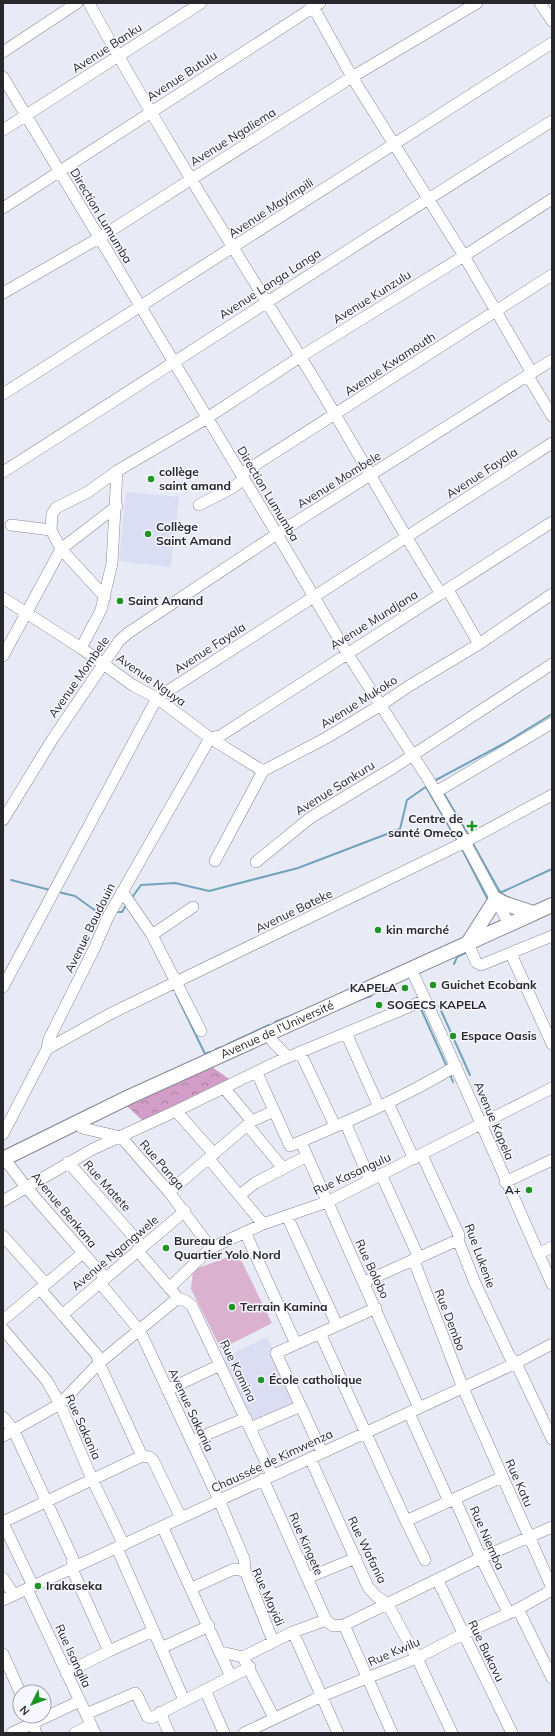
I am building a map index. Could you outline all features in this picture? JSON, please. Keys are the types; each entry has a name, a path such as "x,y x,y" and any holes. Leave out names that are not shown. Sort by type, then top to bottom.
{"main road":[{"path":"468,943 496,899 503,904 533,913"},
{"name":"Avenue de l’Université","path":"3,1158 79,1120 552,905"}],"street":[{"path":"3,52 77,3"},
{"path":"89,3 118,57 189,179 300,357 406,538 479,644"},
{"name":"Avenue Banku","path":"3,130 201,3"},
{"name":"Avenue Ngaliema","path":"3,294 99,238 189,179 352,77 478,3"},
{"path":"540,3 552,21"},
{"path":"315,4 352,77 497,311 552,416"},
{"name":"Avenue Butulu","path":"3,208 315,4"},
{"name":"Avenue Mayimpili","path":"3,394 552,43"},
{"name":"Direction Lumumba","path":"3,77 347,653 466,842 510,924"},
{"name":"Avenue Langa Langa","path":"3,472 174,363 265,302 552,121"},
{"name":"Avenue Kunzulu","path":"51,530 52,514 56,508 88,492 117,471 207,418 300,357 464,256 552,199"},
{"name":"Avenue Kwamouth","path":"199,505 232,488 242,476 552,275"},
{"name":"Avenue Mombele","path":"3,820 52,740 119,641 277,534 552,360"},
{"name":"Avenue Fayala","path":"3,987 157,698 238,644 314,598 552,443"},
{"path":"81,648 101,610 112,563 117,506 117,471"},
{"path":"3,656 61,549 117,506"},
{"name":"Avenue Mundjana","path":"210,738 220,736 552,522"},
{"path":"11,525 51,530 61,549 105,597"},
{"name":"Avenue Mukoko","path":"263,771 326,738 381,705 409,686 479,644 552,594"},
{"name":"Avenue Nguya","path":"3,598 104,663 134,686 157,698 210,738 263,771"},
{"name":"Avenue Sankuru","path":"256,862 310,818 514,691 552,664"},
{"path":"433,788 552,724"},
{"name":"Avenue Baudouin","path":"3,1134 47,1049 49,1039 111,913 127,898 210,738"},
{"path":"215,862 263,771"},
{"name":"Avenue Bateke","path":"47,1049 79,1030 466,842 552,795"},
{"path":"127,898 152,935 201,1031"},
{"path":"152,935 193,907"},
{"path":"468,943 472,956 476,962 481,965 552,936"},
{"path":"511,954 552,1044"},
{"name":"Avenue Kapela","path":"411,969 482,1124 505,1182 552,1284"},
{"path":"3,1201 68,1162 93,1149 257,1073 288,1057 425,1000"},
{"path":"268,1033 273,1042 288,1057"},
{"name":"Rue Lukenie","path":"346,1033 384,1105 418,1157 458,1235 458,1240 475,1283 500,1337 510,1357 516,1363 552,1439"},
{"path":"300,1052 370,1180"},
{"path":"257,1073 290,1146 384,1105 424,1085 456,1066"},
{"path":"224,1088 282,1168"},
{"name":"Rue Kasangulu","path":"169,1288 212,1248 262,1224 327,1202 552,1088"},
{"path":"169,1192 212,1157 250,1123 274,1110"},
{"path":"176,1111 262,1224"},
{"path":"79,1120 82,1128 121,1137"},
{"name":"Rue Panga","path":"121,1137 169,1192 212,1248"},
{"name":"Rue Bolobo","path":"301,1142 376,1308 414,1410"},
{"path":"240,1195 255,1183 307,1156"},
{"name":"Avenue Benkana","path":"3,1158 83,1253 102,1281 140,1330"},
{"path":"505,1182 552,1160"},
{"name":"Rue Matete","path":"68,1162 140,1248 169,1288"},
{"name":"Rue Dembo","path":"381,1174 417,1260 463,1388"},
{"name":"Avenue Ngangwele","path":"62,1316 184,1211"},
{"path":"287,1216 337,1325"},
{"path":"245,1232 296,1344"},
{"path":"3,1236 43,1287 62,1316 97,1355 99,1363 142,1456"},
{"path":"364,1282 417,1260 458,1240"},
{"path":"538,1254 552,1247"},
{"path":"3,1320 83,1253"},
{"name":"Rue Kamina","path":"169,1288 178,1298 186,1301 192,1306 248,1423 267,1477"},
{"path":"3,1436 60,1404 99,1363 178,1298"},
{"path":"322,1452 276,1353 376,1308"},
{"name":"Rue Sakania","path":"3,1329 7,1341 43,1375 60,1404 120,1547 153,1631 184,1700"},
{"name":"Avenue Sakania","path":"140,1330 219,1500 244,1559 245,1571"},
{"path":"320,1333 406,1521 426,1560"},
{"name":"Chaussée de Kimwenza","path":"3,1600 163,1528 267,1477 516,1363 552,1344"},
{"path":"167,1390 220,1365"},
{"name":"Rue Katu","path":"463,1388 552,1589"},
{"path":"192,1441 301,1406"},
{"name":"Rue Niemba","path":"414,1410 448,1497 457,1504 481,1558 552,1678"},
{"path":"3,1417 14,1431 73,1559 72,1570 109,1651"},
{"path":"3,1522 45,1500 142,1456 149,1457 153,1460 181,1518"},
{"name":"Rue Wafania","path":"310,1458 368,1586 376,1596 387,1603 416,1658 452,1733"},
{"name":"Rue Kingete","path":"267,1477 326,1620"},
{"path":"406,1521 502,1477"},
{"name":"Rue Isangila","path":"3,1522 66,1673 93,1729"},
{"path":"221,1652 243,1657 293,1632 326,1620 333,1626 344,1626 387,1603 481,1558 552,1527"},
{"path":"163,1528 192,1588 231,1677"},
{"path":"308,1578 356,1558"},
{"name":"Rue Mayidi","path":"192,1588 234,1569 245,1571 273,1641"},
{"path":"3,1578 14,1595"},
{"name":"Rue Bukavu","path":"437,1579 512,1733"},
{"name":"Rue Kwilu","path":"244,1733 257,1730 274,1718 322,1696 416,1658 552,1589"},
{"path":"161,1648 209,1626"},
{"path":"344,1626 392,1733"},
{"path":"66,1673 153,1631"},
{"path":"293,1632 338,1733"},
{"path":"3,1654 16,1684"},
{"path":"243,1657 250,1667 274,1718"},
{"path":"86,1714 135,1693 147,1716 151,1718 160,1712 250,1667"},
{"path":"205,1690 224,1733"},
{"path":"52,1715 80,1701"},
{"path":"160,1712 169,1733"},
{"path":"12,1733 33,1724"},
{"path":"75,1733 93,1729"}],"shaded area":[{"name":"Collège Saint Amand","path":"126,492 179,497 171,567 119,561"},
{"name":"Terrain Kamina","path":"231,1256 241,1260 272,1323 221,1349 191,1289 193,1270"},
{"name":"École catholique","path":"267,1337 298,1403 254,1423 223,1358"}],"green space":[{"path":"212,1067 232,1081 143,1121 127,1106"}],"waterway":[{"path":"434,781 505,743 552,714"},
{"path":"131,899 141,885 175,883 209,891 298,868 400,829 407,800 427,786"},
{"path":"426,787 458,842"},
{"path":"443,792 469,836"},
{"path":"472,842 501,894 510,898"},
{"path":"462,849 488,900"},
{"path":"499,891 502,892 552,869"},
{"path":"11,880 50,890"},
{"path":"58,892 75,896 100,914 106,913"},
{"path":"116,912 122,912 126,905"},
{"path":"454,964 457,957 467,952"},
{"path":"380,992 388,993"},
{"path":"176,994 205,1054 210,1052"},
{"path":"359,1000 371,996"},
{"path":"439,1006 470,1075"},
{"path":"421,1009 447,1067"},
{"path":"275,1022 303,1011"},
{"path":"228,1044 269,1025"},
{"path":"216,1049 222,1047"},
{"path":"450,1074 453,1082"},
{"path":"4,1151 93,1107"}],"place":[{"name":"collège saint amand","path":"151,479"},
{"name":"Collège Saint Amand","path":"148,534"},
{"name":"Saint Amand","path":"120,601"},
{"name":"Centre de santé Omeco","path":"472,826"},
{"name":"kin marché","path":"378,930"},
{"name":"Guichet Ecobank","path":"433,985"},
{"name":"KAPELA","path":"405,988"},
{"name":"SOGECS KAPELA","path":"379,1005"},
{"name":"Espace Oasis","path":"453,1036"},
{"name":"A+","path":"529,1190"},
{"name":"Bureau de Quartier Yolo Nord","path":"166,1248"},
{"name":"Terrain Kamina","path":"232,1307"},
{"name":"École catholique","path":"261,1380"},
{"name":"Irakaseka","path":"38,1586"}]}
